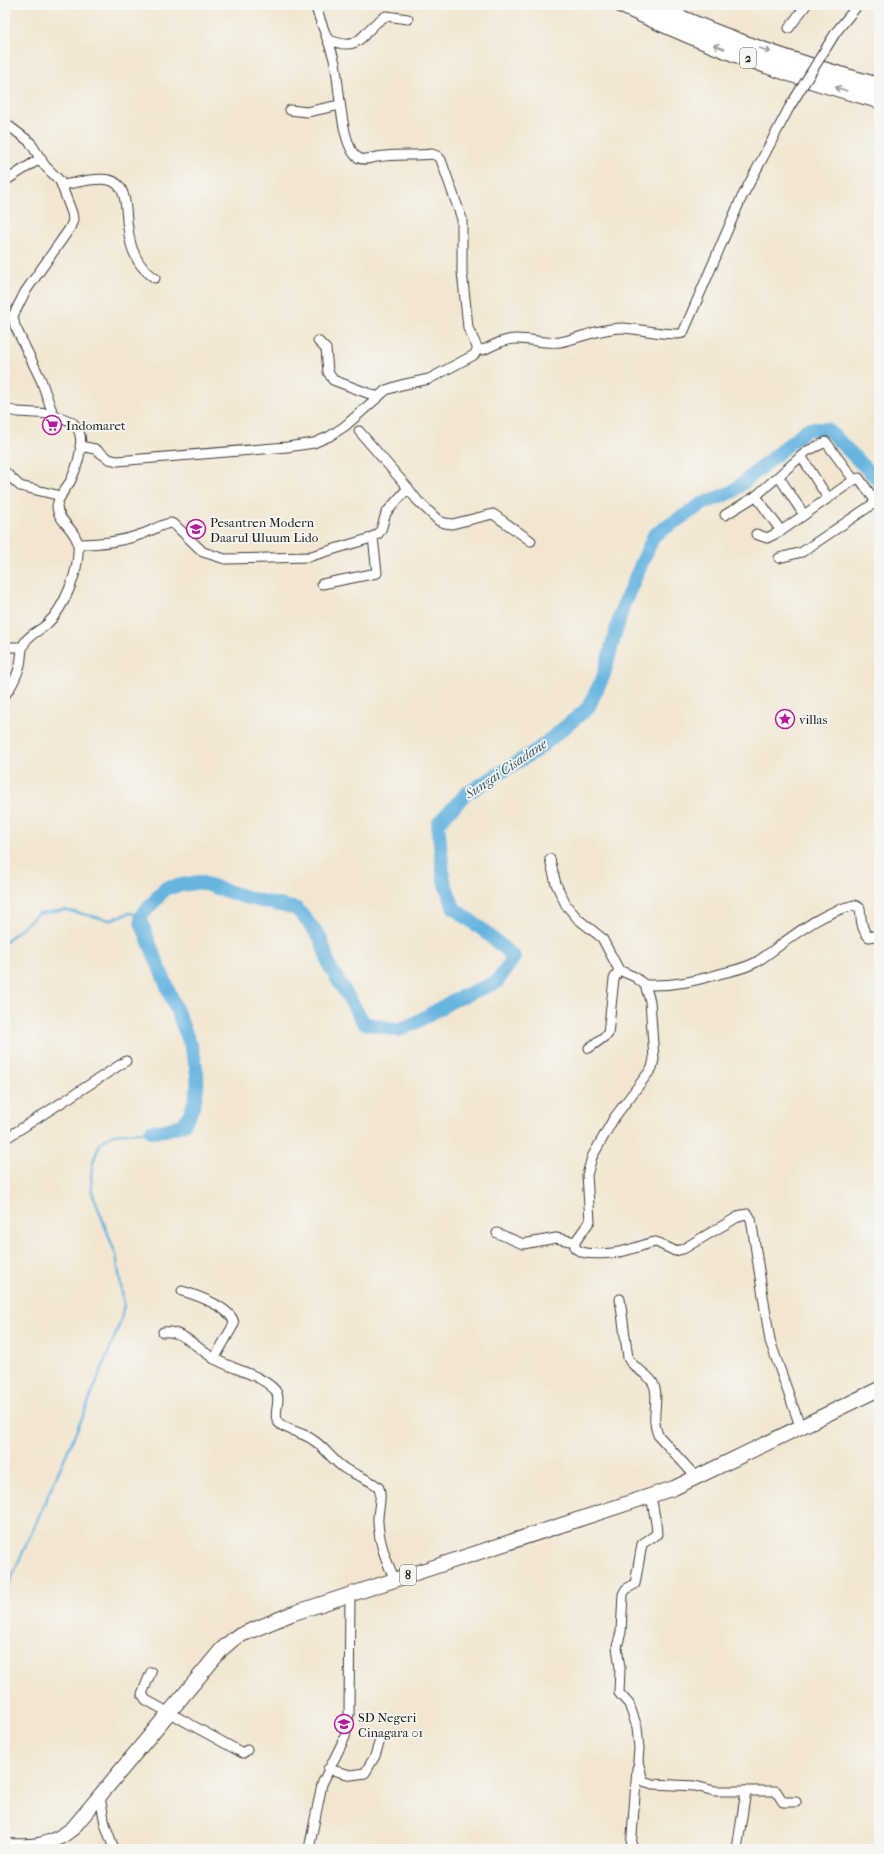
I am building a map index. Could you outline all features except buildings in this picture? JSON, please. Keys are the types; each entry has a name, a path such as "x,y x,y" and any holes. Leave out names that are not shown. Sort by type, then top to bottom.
{"highway":[{"name":"2","path":"622,5 678,32 781,70 879,100"},
{"name":"2","path":"651,5 683,20 784,58 879,86"},
{"name":"8","path":"5,1846 38,1846 62,1837 73,1828 222,1649 236,1637 291,1614 651,1496 696,1477 879,1389"}],"street":[{"path":"315,5 336,68 340,105 351,148 358,158 432,154 441,160 462,219 462,272 468,328 478,349"},
{"path":"789,28 806,5"},
{"path":"478,349 483,350 513,339 544,343 560,342 596,331 615,328 646,330 676,335 683,333 743,195 789,108 836,32 858,5"},
{"path":"327,39 343,45 350,44 359,41 386,16 408,19"},
{"path":"290,110 307,112 340,105"},
{"path":"5,123 25,137 34,147 47,169 63,185 72,213 72,224 24,292 13,316 15,326 41,380 53,414"},
{"path":"5,181 41,158"},
{"path":"63,185 104,180 116,183 125,201 128,228 135,256 140,265 155,278"},
{"path":"318,341 326,349 328,369 333,380 378,397"},
{"path":"80,446 98,450 109,459 117,461 270,449 308,444 321,440 340,430 378,397 395,386 420,382 433,377 474,355 478,349"},
{"path":"5,409 18,412 53,414 74,424 80,436 80,446 73,476 57,506 59,513 72,530 78,544 76,566 67,593 52,618 46,625 27,638 22,647 19,669 15,679 5,695"},
{"path":"358,431 417,500 439,521 452,524 493,514 531,542"},
{"path":"725,515 756,496 801,456 826,442 854,480"},
{"path":"801,456 828,498"},
{"path":"5,472 20,486 61,496"},
{"path":"779,477 804,515"},
{"path":"756,534 767,538 781,531 859,478 876,502 802,552 779,558"},
{"path":"78,544 98,544 117,541 142,534 171,523 175,525 203,552 218,558 235,560 308,556 372,537 380,530 386,512 408,488"},
{"path":"756,496 781,531"},
{"path":"322,584 377,573 372,537"},
{"path":"5,647 22,647"},
{"path":"550,859 556,884 566,905 578,919 602,938 619,970 635,977 645,985 650,1001 654,1060 652,1068 614,1118 592,1157 587,1175 590,1221 575,1242 577,1250 589,1253 622,1252 656,1242 675,1251 684,1249 741,1214 748,1214 751,1219 770,1341 800,1426"},
{"path":"645,985 681,984 743,968 758,960 802,928 841,909 855,904 860,908 862,926 867,935 869,937 879,935"},
{"path":"589,1048 608,1034 614,979 619,970"},
{"path":"5,1139 126,1061"},
{"path":"497,1233 523,1244 556,1238 575,1242"},
{"path":"182,1292 207,1300 231,1315 234,1319 234,1324 214,1359"},
{"path":"620,1299 628,1358 631,1363 650,1378 654,1385 655,1428 658,1435 696,1477"},
{"path":"163,1332 172,1331 182,1335 214,1359 250,1375 274,1389 278,1398 276,1414 278,1422 282,1426 304,1434 314,1440 343,1468 377,1486 380,1493 378,1520 382,1546 395,1580"},
{"path":"631,1849 639,1748 637,1727 629,1704 619,1693 620,1668 617,1647 621,1632 623,1594 626,1589 635,1584 642,1544 657,1534 651,1496"},
{"path":"309,1849 321,1789 328,1769 344,1737 349,1714 350,1594"},
{"path":"151,1672 143,1690 143,1696 146,1700 243,1753 247,1750"},
{"path":"328,1769 351,1775 365,1773 375,1756 379,1743"},
{"path":"638,1761 643,1781 647,1783 695,1786 707,1790 776,1791 783,1802 796,1802"},
{"path":"737,1849 746,1791"},
{"path":"100,1797 105,1824 114,1849"}],"waterway":[{"name":"Sungai Cisadane","path":"151,1131 165,1130 184,1124 194,1105 197,1086 196,1067 191,1046 141,922 141,916 166,888 199,882 248,898 297,909 320,937 330,967 364,1023 398,1030 413,1024 454,1000 497,982 514,957 483,930 454,908 444,881 438,823 466,794 537,750 588,708 603,677 623,606 654,535 702,504 732,492 807,429 827,429 879,481"},
{"name":"Sungai Cisadane","path":"5,942 38,914 65,910 109,920 130,913 141,916"},
{"path":"5,1593 83,1416 120,1323 124,1305 116,1255 92,1192 91,1176 93,1162 100,1143 113,1134 151,1131"}],"place":[{"name":"Indomaret","path":"52,425"},
{"name":"Pesantren Modern Daarul Uluum Lido","path":"196,529"},
{"name":"villas","path":"785,719"},
{"name":"SD Negeri Cinagara 01","path":"344,1724"}]}
